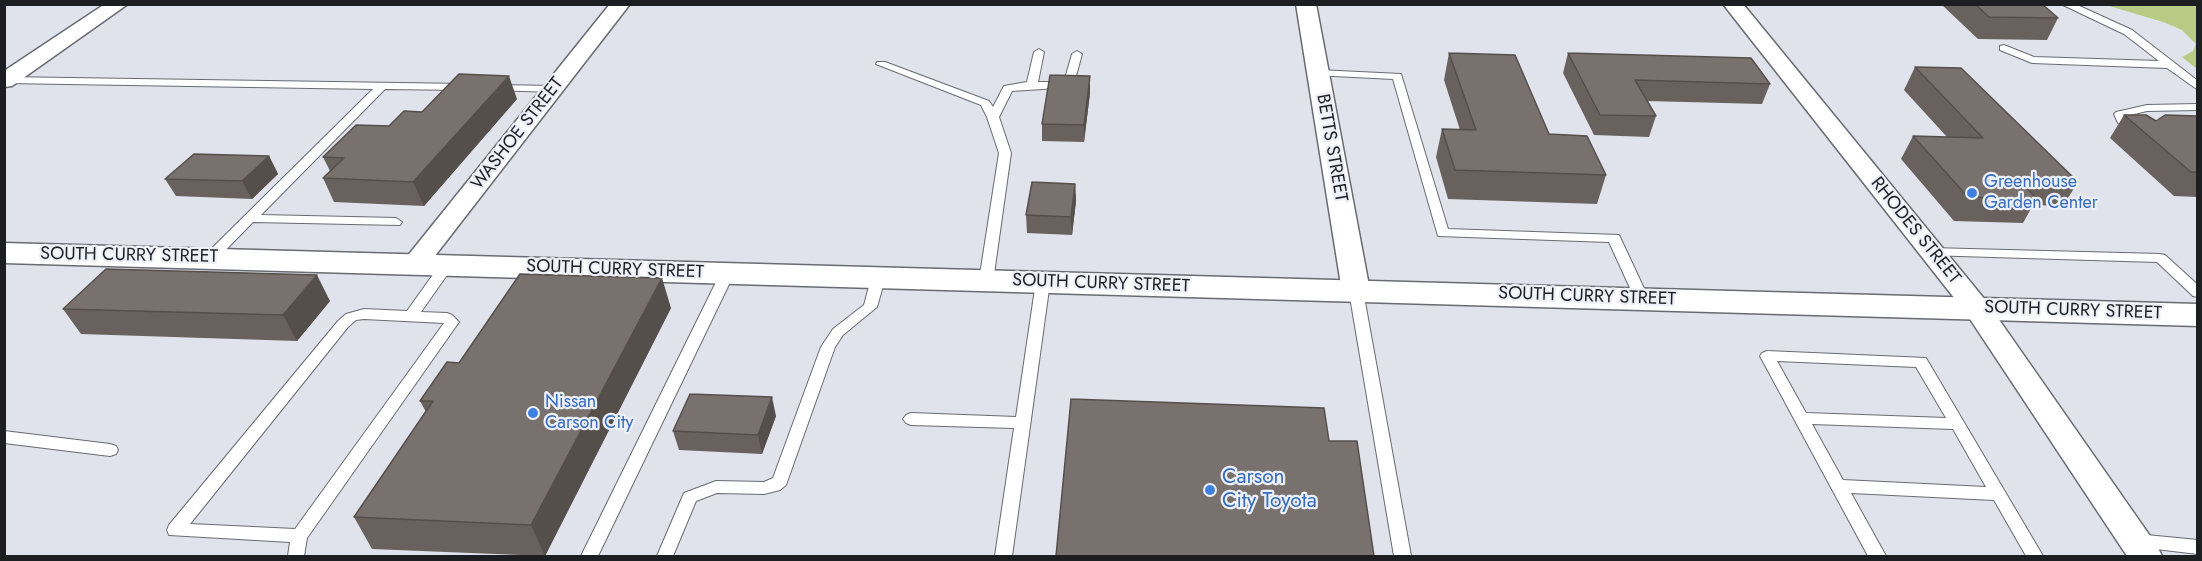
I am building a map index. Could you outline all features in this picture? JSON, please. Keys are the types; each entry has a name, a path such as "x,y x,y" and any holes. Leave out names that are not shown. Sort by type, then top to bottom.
{"street":[{"path":"5,80 119,4"},
{"name":"WASHOE STREET","path":"415,264 621,4"},
{"name":"BETTS STREET","path":"1306,4 1356,291"},
{"name":"RHODES STREET","path":"1732,4 1977,307 2139,549"},
{"name":"SOUTH CURRY STREET","path":"4,253 2198,315"}],"lane":[{"path":"2066,4 2128,32 2198,87"},
{"path":"2004,48 2032,60 2169,65"},
{"path":"1032,85 1039,52"},
{"path":"993,117 1008,87 1069,85 1077,54"},
{"path":"881,64 985,103 993,117 1005,153 986,281"},
{"path":"1318,73 1397,76 1443,233 1614,237 1642,299"},
{"path":"5,80 554,88"},
{"path":"209,258 382,86"},
{"path":"2142,139 2122,121 2120,114 2147,108 2198,107"},
{"path":"249,219 396,222"},
{"path":"1931,252 2160,258 2198,293"},
{"path":"411,316 447,265"},
{"path":"589,556 727,274"},
{"path":"665,556 690,498 717,486 764,488 774,486 780,481 828,347 838,332 870,307 878,279"},
{"path":"1003,556 1043,282"},
{"path":"1356,291 1403,556"},
{"path":"296,556 299,536 452,322 447,318 364,314 351,317 175,530 299,536"},
{"path":"1876,556 1767,356 1921,362 2035,556"},
{"path":"1801,418 1958,424"},
{"path":"911,419 1022,423"},
{"path":"4,437 110,450"},
{"path":"1838,486 1998,494"},
{"path":"2139,549 2198,547"}],"green space":[{"path":"2106,5 2197,5 2197,69 2182,57 2193,51 2196,44 2182,30"}],"building":[{"path":"1975,4 2042,4 2058,18 1989,17"},
{"path":"1449,53 1515,55 1549,134 1587,136 1606,175 1455,170 1442,129 1476,130"},
{"path":"1568,53 1751,58 1770,84 1635,80 1656,116 1600,115"},
{"path":"1915,67 1961,68 2078,182 2019,180 2037,199 1968,197 1913,136 1983,138"},
{"path":"459,74 509,76 413,182 323,178 344,158 323,157 356,125 389,126 404,111 422,112"},
{"path":"1050,75 1090,76 1084,125 1042,124"},
{"path":"2124,115 2146,115 2156,121 2165,115 2198,116 2198,172 2191,172"},
{"path":"194,154 269,156 242,181 165,179"},
{"path":"1032,182 1075,184 1071,217 1026,215"},
{"path":"106,269 317,275 283,315 63,309"},
{"name":"Nissan Carson City","path":"520,274 662,278 531,525 354,517 433,401 420,401 447,362 459,363"},
{"path":"690,394 772,397 758,435 673,431"},
{"name":"Carson City Toyota","path":"1071,399 1324,408 1329,441 1357,441 1374,556 1056,556"}],"place":[{"name":"Greenhouse Garden Center","path":"1972,193"},
{"name":"Nissan Carson City","path":"533,413"},
{"name":"Carson City Toyota","path":"1210,490"}]}
